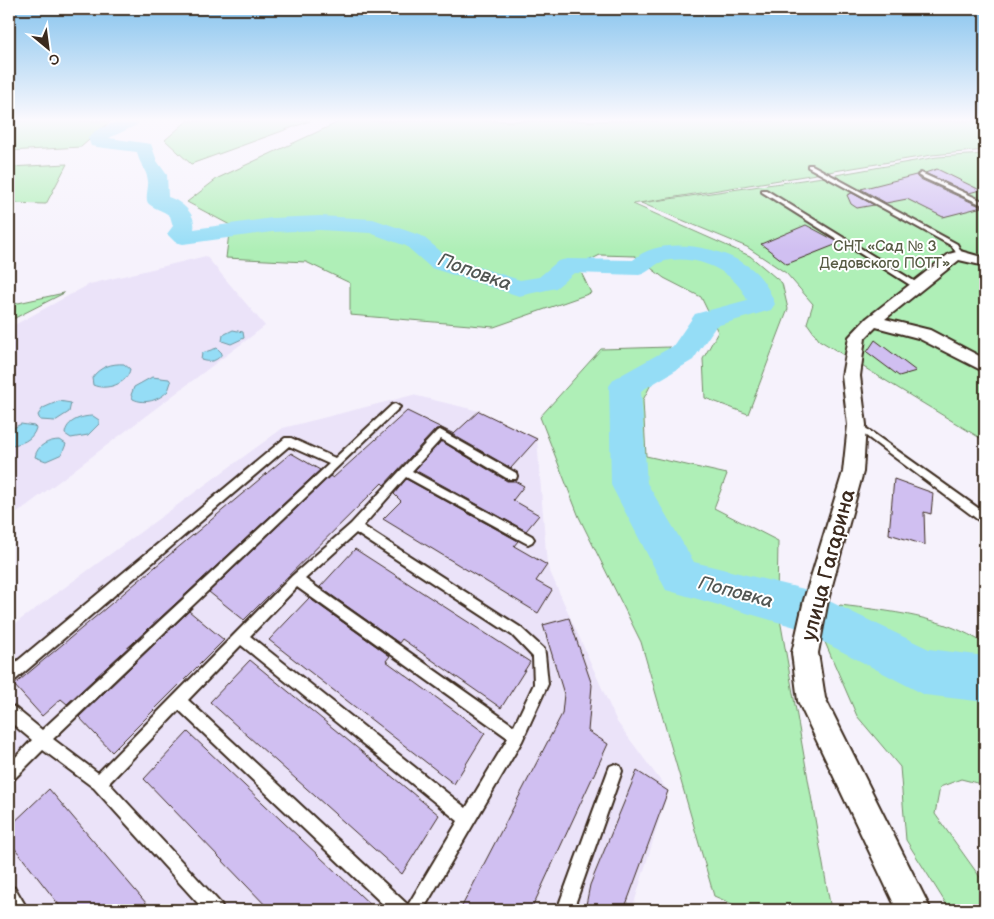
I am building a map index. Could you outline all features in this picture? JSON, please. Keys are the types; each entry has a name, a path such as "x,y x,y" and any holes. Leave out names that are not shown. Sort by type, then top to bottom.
{"street":[{"path":"960,255 985,262"},
{"name":"улица Гагарина","path":"914,910 812,701 805,653 816,600 853,472 857,425 851,376 856,337 873,321 960,255"},
{"path":"873,321 924,334 985,366"}],"lane":[{"path":"810,166 955,245 960,255"},
{"path":"922,175 985,204"},
{"path":"764,191 918,286"},
{"path":"9,774 42,740 396,407"},
{"path":"857,425 985,519"},
{"path":"99,783 296,580 355,527 440,434 512,476"},
{"path":"9,676 288,441 337,463"},
{"path":"405,472 528,539"},
{"path":"355,527 516,630 538,654 541,684 516,736 414,910"},
{"path":"296,580 516,736"},
{"path":"241,637 468,820"},
{"path":"179,701 401,910"},
{"path":"9,712 42,740 99,783 215,910"},
{"path":"565,910 615,771"},
{"path":"9,894 20,910"}],"shaded area":[{"path":"206,256 265,326 9,519 9,328 90,284"},
{"path":"413,395 479,411 537,439 547,565 617,722 668,791 632,910 9,910 9,628 283,428"}],"green space":[{"path":"67,164 46,204 9,203 9,167"},
{"path":"248,164 878,164 633,204 750,256 782,283 788,309 748,414 705,398 703,359 718,332 701,297 664,278 635,256 600,255 578,266 591,293 494,327 350,315 350,283 306,262 226,258 230,225 187,202 218,178"},
{"name":"СНТ «Сад № 3 Дедовского ПОТТ»","path":"898,164 985,164 985,441 819,340 807,323 813,304 786,273 747,247 641,203 830,176"},
{"path":"64,293 9,321 9,305"},
{"path":"670,347 643,400 646,456 727,474 714,508 778,541 777,602 831,910 746,910 714,896 641,642 579,517 540,417 601,349"},
{"path":"840,605 915,616 934,621 952,627 985,644 985,785 961,779 940,787 935,814 982,880 982,910 950,910 906,840 900,767 857,716 824,640 827,621"}],"water":[{"path":"233,330 243,332 244,338 231,344 222,341 223,335"},
{"path":"217,348 222,353 219,358 210,361 201,360 202,353"},
{"path":"115,364 124,364 130,369 125,379 121,382 110,387 93,385 92,378 102,368"},
{"path":"152,377 169,379 171,382 168,391 152,401 142,402 133,399 131,395 134,387"},
{"path":"59,401 71,403 69,412 55,421 40,420 38,415 43,408"},
{"path":"93,416 99,420 99,424 88,435 71,438 65,434 68,426 75,420"},
{"path":"21,424 36,428 32,436 26,441 9,445 9,430"},
{"path":"60,440 66,444 62,454 46,461 35,457 41,446"}],"building":[{"path":"937,169 980,190 969,193 925,173"},
{"path":"916,175 918,178 982,207 943,217 907,199 886,203 861,189"},
{"path":"852,193 874,205 857,208 851,204 847,195"},
{"path":"806,225 840,243 787,264 761,244"},
{"path":"875,340 916,371 899,376 867,352"},
{"path":"407,411 454,434 479,411 537,439 511,468 441,428 436,429 384,485 382,483 244,620 209,592 330,476 333,478"},
{"path":"441,441 507,481 515,481 524,486 513,500 539,515 526,531 415,470"},
{"path":"291,453 320,470 67,704 61,699 42,716 14,685"},
{"path":"406,479 518,541 514,546 547,565 536,581 552,590 538,613 383,519 401,501 394,494"},
{"path":"894,479 933,493 931,514 924,512 925,545 889,534"},
{"path":"355,549 530,662 501,708 402,639 399,643 320,587"},
{"path":"309,598 390,656 386,661 485,733 454,784 269,640"},
{"path":"189,611 224,640 112,752 79,717"},
{"path":"569,618 592,685 588,731 608,744 531,910 460,910 562,714 564,694 543,625"},
{"path":"250,660 439,815 402,874 210,702"},
{"path":"188,732 376,910 270,910 144,779"},
{"path":"637,771 668,791 624,910 585,910 590,885"},
{"path":"49,789 152,910 63,910 9,841 9,827"}],"waterway":[{"name":"Поповка","path":"149,164 157,175 157,200 171,206 178,212 184,227 178,234 183,237 272,225 320,223 373,226 414,241 440,263 519,288 547,283 567,266 590,265 639,268 651,258 674,253 712,259 735,269 750,281 762,304 705,320 683,353 625,386 629,485 681,577 804,609 925,672 985,679"}]}
